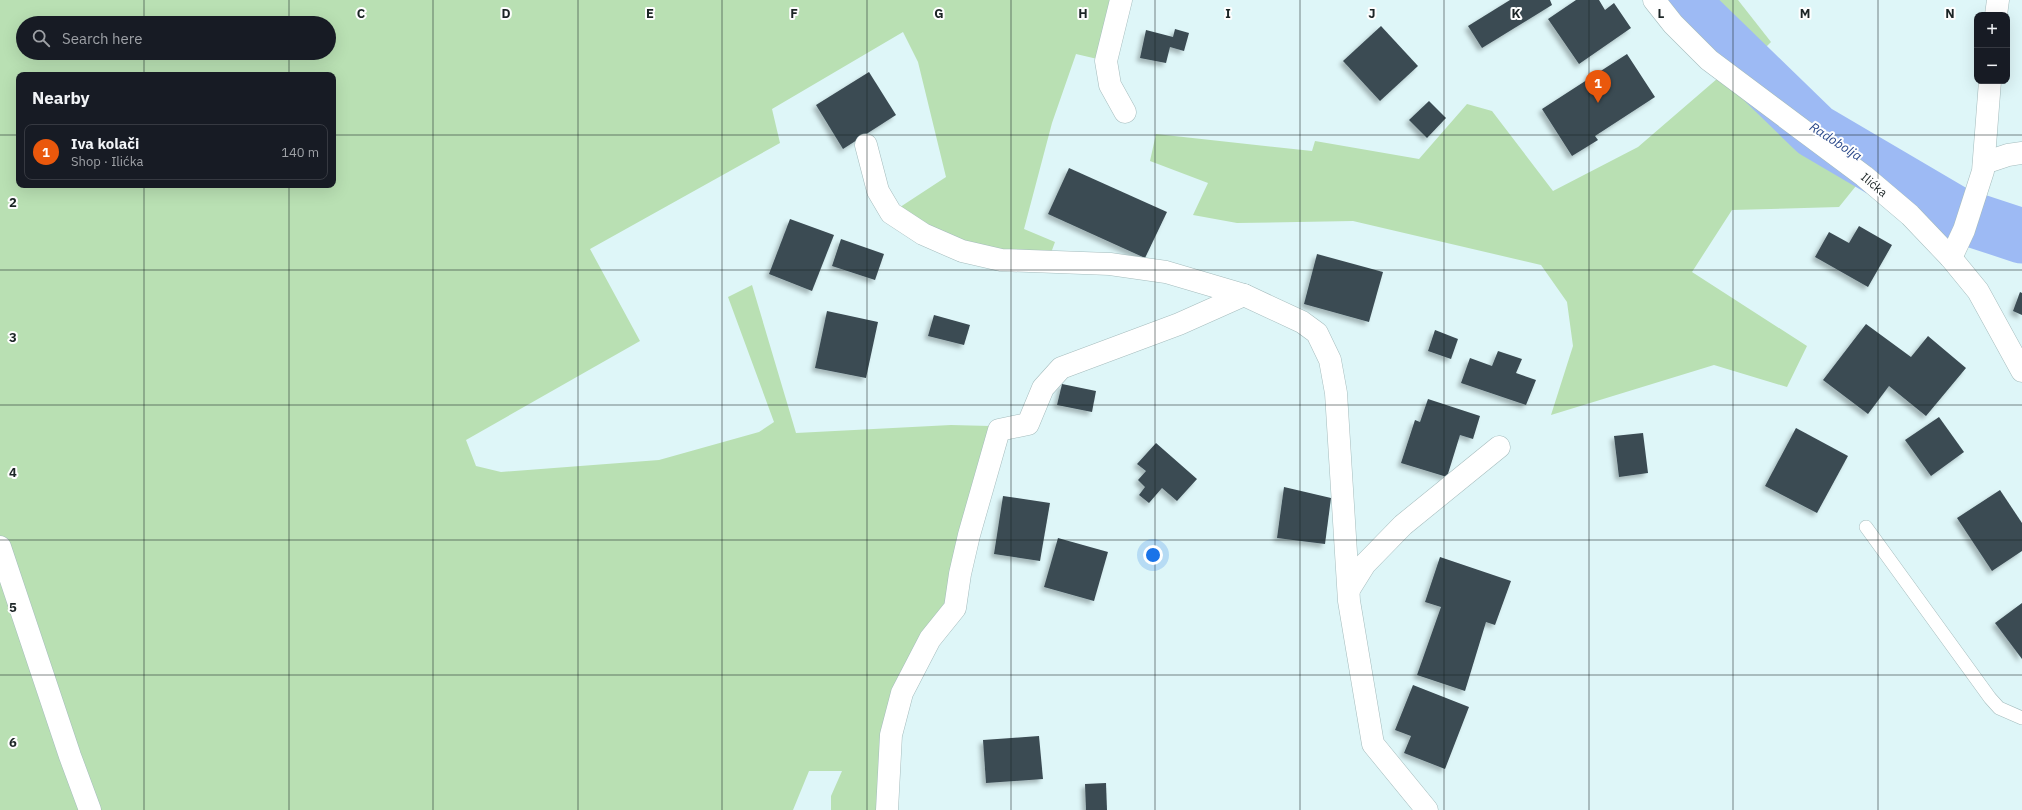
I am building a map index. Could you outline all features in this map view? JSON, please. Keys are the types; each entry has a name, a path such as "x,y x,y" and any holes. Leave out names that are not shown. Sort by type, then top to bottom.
{"street":[{"path":"1121,0 1106,61 1110,85 1125,112"},
{"name":"Ilićka","path":"1654,0 1673,24 1709,60 1864,176 1910,215 1951,258 1978,291 2022,371"},
{"path":"1996,12 1998,0"},
{"path":"1951,258 1964,230 1984,167 1990,84"},
{"path":"866,145 878,192 891,213 923,234 962,251 1001,260 1110,264 1166,272 1244,295 1302,322 1317,333 1330,360 1336,393 1350,588 1349,601 1373,744 1427,810"},
{"path":"1984,167 2008,155 2022,153"},
{"path":"887,810 891,735 902,694 930,639 955,608 960,574 967,543 999,430 1028,424 1043,388 1061,368 1179,324 1244,295"},
{"path":"1350,588 1365,564 1403,525 1499,447"},
{"path":"0,547 70,756 90,810"}],"lane":[{"path":"1866,527 1990,698 1999,708 2022,718"}],"green space":[{"path":"0,0 1121,0 1106,61 1076,54 1052,123 1024,229 1055,242 1048,261 1010,261 891,213 946,177 918,62 903,32 772,109 780,143 590,249 640,341 466,440 476,466 501,472 659,460 759,432 774,422 728,297 752,285 796,433 951,425 990,426 960,574 917,662 887,810 831,810 831,796 842,771 809,771 793,810 0,810"},
{"path":"1696,0 1738,0 1771,42 1762,51"},
{"path":"1725,72 1864,176 1839,207 1732,210 1692,272 1807,346 1787,387 1714,365 1551,415 1573,346 1567,302 1541,265 1353,221 1237,223 1193,215 1208,183 1150,161 1156,134 1312,151 1315,141 1419,159 1467,104 1492,111 1553,191 1638,147"}],"building":[{"path":"1510,0 1550,0 1552,5 1482,48 1468,26"},
{"path":"1576,0 1599,0 1605,10 1614,3 1631,28 1579,64 1548,19"},
{"path":"1381,26 1418,66 1380,101 1343,61"},
{"path":"1175,29 1189,33 1184,51 1170,47 1166,63 1140,58 1146,30 1173,37"},
{"path":"1627,54 1655,97 1595,136 1598,140 1572,156 1542,109"},
{"path":"869,72 896,115 843,149 816,105"},
{"path":"1429,101 1446,118 1427,138 1409,120"},
{"path":"1069,168 1167,212 1145,258 1048,214"},
{"path":"790,219 834,235 812,291 769,274"},
{"path":"1859,226 1892,245 1868,287 1815,257 1829,232 1849,243"},
{"path":"841,239 884,254 875,280 832,266"},
{"path":"1317,254 1383,272 1369,322 1304,304"},
{"path":"2020,292 2022,293 2022,315 2013,311"},
{"path":"827,311 878,322 866,378 815,368"},
{"path":"934,315 970,325 964,345 928,336"},
{"path":"1866,324 1911,357 1928,336 1966,368 1926,416 1889,386 1868,414 1823,380"},
{"path":"1435,330 1458,339 1451,359 1428,351"},
{"path":"1498,351 1522,359 1516,373 1536,380 1526,405 1461,383 1470,358 1492,366"},
{"path":"1062,384 1096,391 1092,412 1057,405"},
{"path":"1428,399 1480,416 1473,439 1460,435 1447,477 1401,463 1415,420 1420,422"},
{"path":"1939,417 1964,452 1931,476 1905,440"},
{"path":"1796,428 1848,456 1817,513 1765,486"},
{"path":"1643,433 1648,473 1619,477 1614,436"},
{"path":"1156,443 1197,479 1177,501 1162,488 1149,503 1139,495 1145,487 1138,480 1146,471 1137,464"},
{"path":"1284,487 1331,498 1325,544 1277,538"},
{"path":"2000,490 2022,523 2022,551 1992,571 1957,518"},
{"path":"1003,496 1050,503 1040,561 994,554"},
{"path":"1058,538 1108,552 1094,601 1044,587"},
{"path":"1440,557 1511,581 1495,625 1486,622 1465,691 1417,675 1441,607 1425,602"},
{"path":"2022,603 2022,659 1995,623"},
{"path":"1413,685 1469,707 1445,769 1404,753 1411,736 1395,730"},
{"path":"1039,736 1043,779 986,783 983,740"},
{"path":"1106,783 1107,810 1086,810 1085,784"}],"waterway":[{"name":"Radobolja","path":"1680,0 1815,131 1958,215 2022,236"}],"place":[{"name":"Iva kolači","path":"1598,103"}]}
